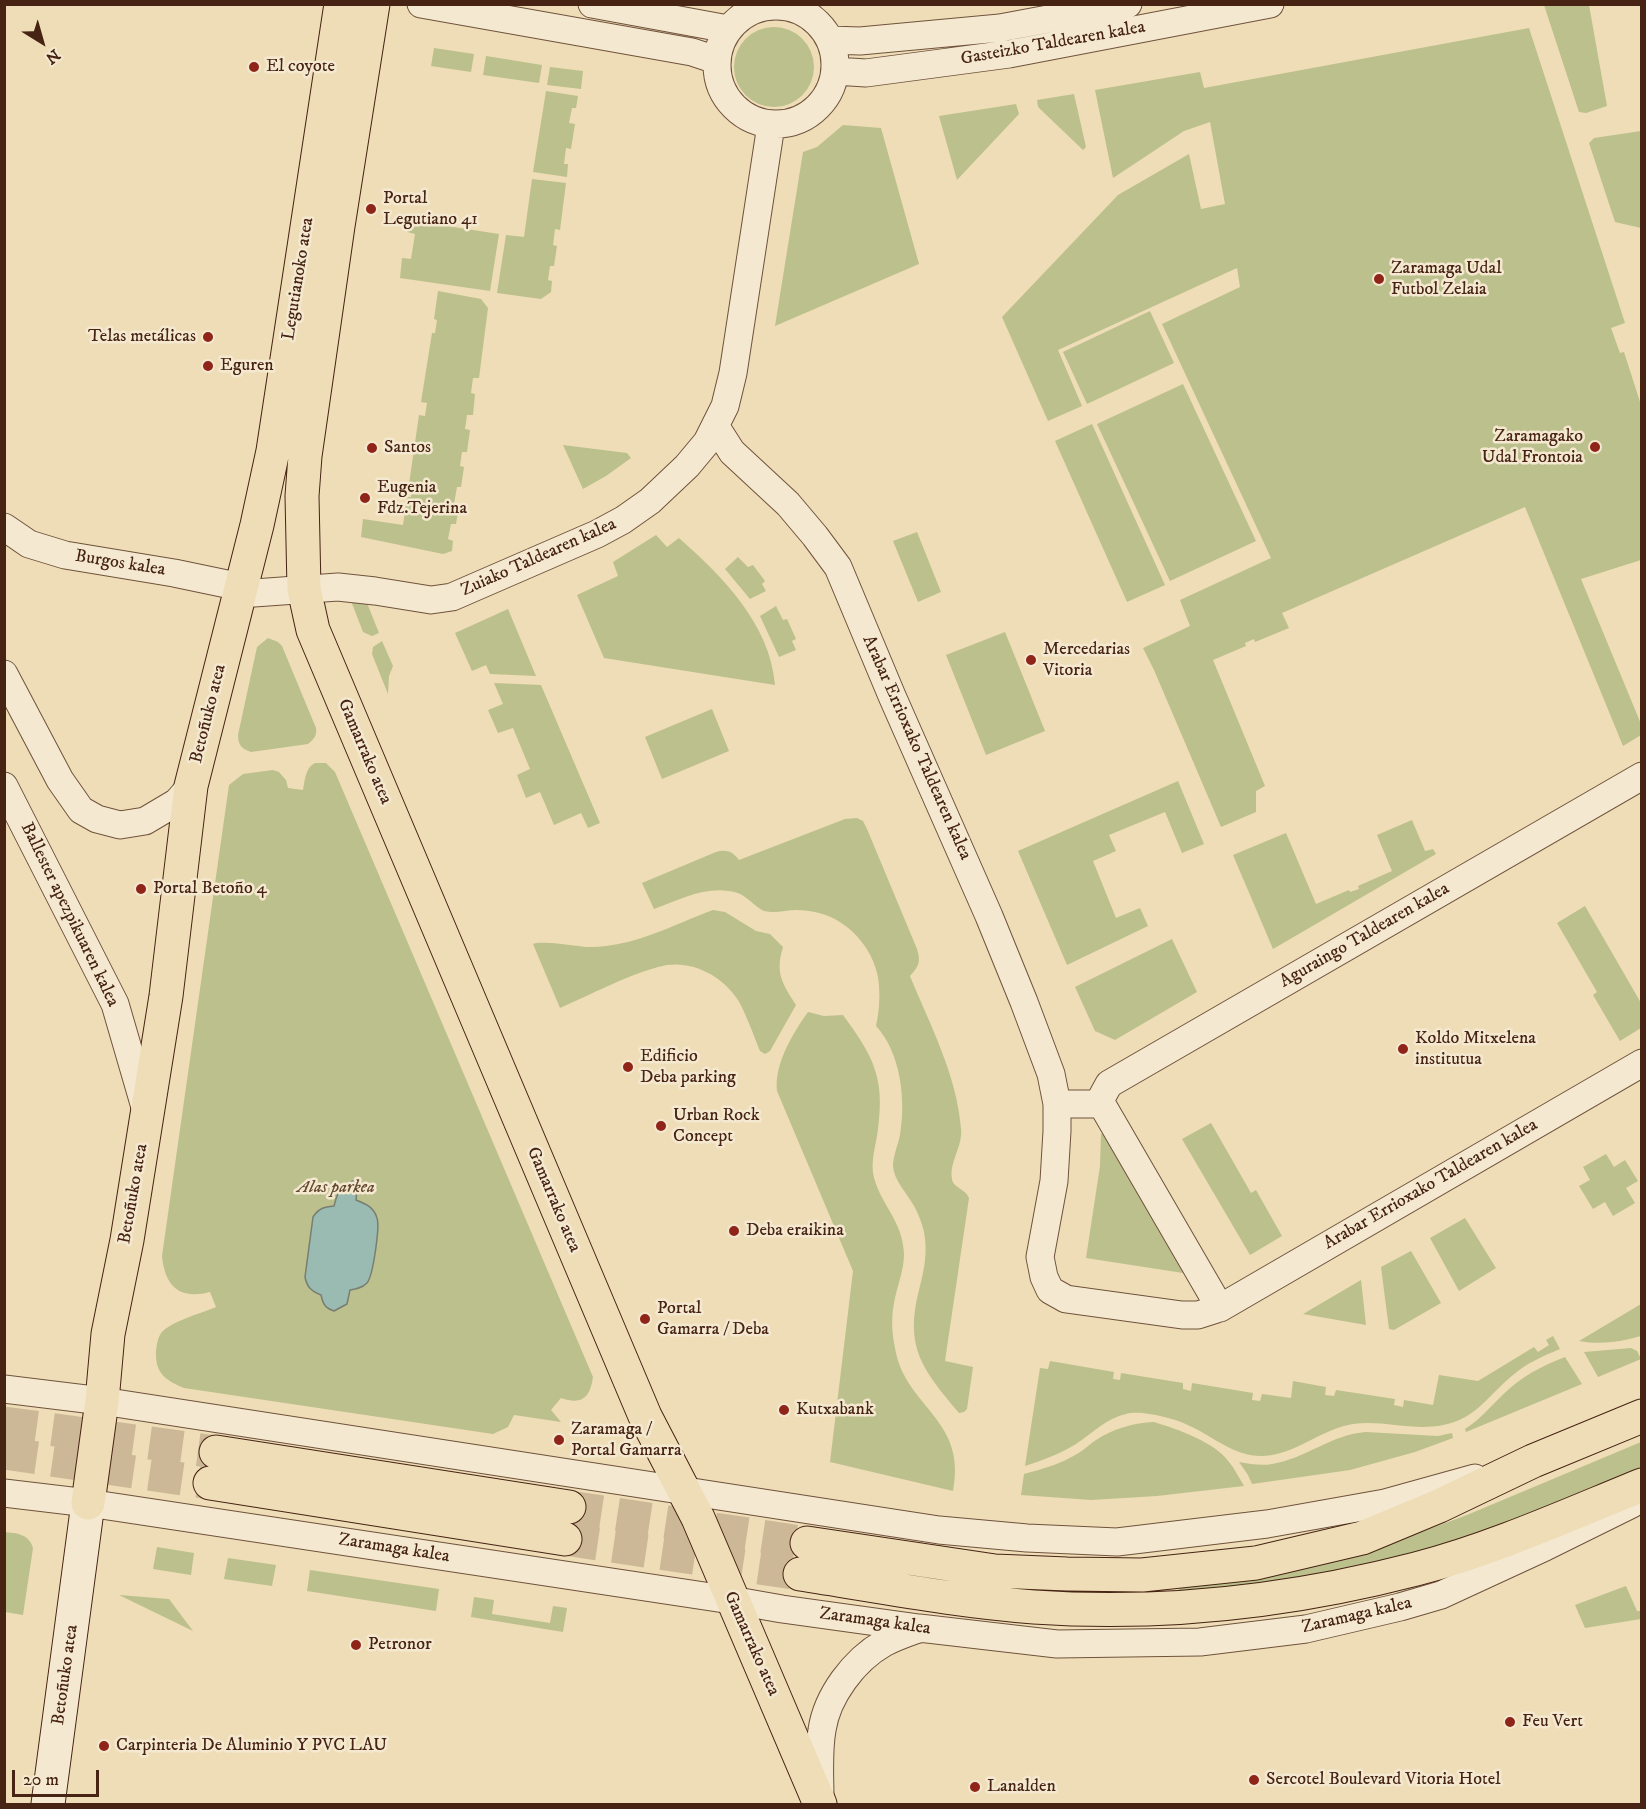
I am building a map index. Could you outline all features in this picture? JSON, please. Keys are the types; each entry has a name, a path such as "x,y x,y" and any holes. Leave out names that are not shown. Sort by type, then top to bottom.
{"main road":[{"name":"Legutianoko atea","path":"241,587 273,451 341,4"},
{"name":"Legutianoko atea","path":"304,590 302,496 305,456 373,4"},
{"name":"Betoñuko atea","path":"48,1804 82,1564 108,1334 127,1240 166,996 191,786 241,587"},
{"name":"Gamarrako atea","path":"304,590 312,630 633,1388 657,1443 698,1518 731,1600 820,1804"},
{"name":"Zaramaga kalea","path":"1641,1416 1533,1461 1439,1506 1362,1538 1256,1563 1142,1575 1046,1574 804,1558 925,1594 1033,1606 1126,1610 1190,1608 1254,1602 1325,1591 1419,1569 1500,1542 1641,1485"},
{"name":"Zaramaga kalea","path":"565,1539 213,1468 569,1507"}],"street":[{"path":"421,4 692,52 716,60"},
{"path":"592,4 728,29"},
{"name":"Gasteizko Taldearen kalea","path":"830,40 860,41 998,16 1128,4"},
{"name":"Gasteizko Taldearen kalea","path":"835,71 866,73 1009,54 1270,4"},
{"path":"780,5 801,11 818,22 830,40 835,55 835,71 829,93 814,111 794,122 771,125 753,121 737,111 724,96 717,79 716,60 728,29 742,16 760,7 780,5"},
{"name":"Zuiako Taldearen kalea","path":"241,587 254,593 338,587 432,600 452,597 597,534 623,520 650,501 700,452 716,427 725,406 733,373 771,125"},
{"name":"Arabar Errioxako Taldearen kalea","path":"716,427 732,452 788,504 838,567 1002,948 1051,1074 1057,1104 1054,1181 1040,1257 1044,1277 1050,1290 1066,1299 1182,1315 1198,1315 1220,1308 1641,1063"},
{"name":"Burgos kalea","path":"4,527 29,544 65,555 241,587"},
{"path":"4,674 60,780 81,810 97,819 120,825 145,821 177,802 191,786"},
{"name":"Aguraingo Taldearen kalea","path":"1098,1104 1109,1084 1641,776"},
{"name":"Ballester apezpikuaren kalea","path":"4,786 116,1004 147,1116"},
{"path":"1057,1104 1098,1104 1104,1108 1220,1308"},
{"name":"Zaramaga kalea","path":"4,1389 102,1401 939,1530 1027,1538 1117,1542 1266,1524 1385,1503 1533,1461"},
{"name":"Zaramaga kalea","path":"4,1493 88,1503 919,1628 1046,1643 1104,1645 1200,1642 1306,1629 1400,1607 1442,1594 1545,1547 1641,1499"},
{"name":"Gamarrako atea","path":"820,1804 822,1729 826,1713 841,1683 865,1656 884,1643 919,1628"}],"green space":[{"path":"1544,5 1589,5 1607,106 1586,113 1579,112"},
{"path":"774,27 789,30 802,39 811,52 814,67 811,82 802,95 789,104 774,107 759,104 746,95 737,82 734,67 737,52 746,39 759,30"},
{"path":"1529,28 1625,323 1611,328 1620,353 1624,352 1641,405 1641,560 1581,579 1641,724 1641,735 1623,746 1525,507 1282,613 1289,628 1255,642 1254,639 1245,643 1246,646 1213,660 1265,786 1256,791 1256,812 1221,827 1143,648 1190,626 1180,600 1271,558 1162,324 1240,287 1237,268 1058,350 1082,406 1048,421 1002,317 1118,195 1189,154 1201,209 1225,204 1210,122 1184,131 1113,178 1095,90 1200,72 1204,88"},
{"path":"434,48 474,54 471,72 431,66"},
{"path":"486,56 542,65 539,83 483,75"},
{"path":"550,67 583,71 581,89 547,85"},
{"path":"546,91 578,96 576,108 572,108 569,123 575,124 571,149 566,148 564,164 568,164 567,177 533,172"},
{"path":"1074,94 1086,147 1083,150 1038,107 1037,100"},
{"path":"1016,104 1019,114 957,180 939,116"},
{"path":"843,125 881,128 919,264 775,326 803,152 817,147"},
{"path":"1642,131 1641,228 1615,222 1589,143 1594,138"},
{"path":"532,179 566,183 560,230 555,229 553,245 557,246 554,266 550,266 548,280 552,281 551,292 541,299 497,293 506,235 524,237"},
{"path":"408,220 499,234 490,291 400,278 402,258 411,259 415,234 407,232"},
{"path":"438,291 481,299 488,308 479,378 473,378 471,393 475,394 473,415 467,415 465,429 470,430 467,452 462,452 460,466 464,467 461,487 457,487 454,504 459,505 456,524 451,524 448,539 453,541 452,551 443,554 361,537 363,519 403,525 407,497 411,497 413,485 409,484 419,415 425,416 427,403 421,402 432,333 435,333 437,320 434,319"},
{"path":"1150,311 1174,363 1087,404 1063,352"},
{"path":"1183,384 1256,541 1170,581 1097,424"},
{"path":"1092,424 1165,585 1127,602 1055,441"},
{"path":"563,445 627,453 631,458 583,489"},
{"path":"917,532 941,592 918,602 893,541"},
{"path":"656,535 667,547 679,538 712,569 742,603 764,642 775,685 604,658 577,595 618,576 613,562"},
{"path":"738,557 748,567 753,565 765,581 762,584 766,591 750,599 725,569"},
{"path":"365,598 379,633 372,636 363,632 351,601"},
{"path":"776,606 783,620 787,619 796,639 792,641 796,650 779,657 760,616"},
{"path":"508,609 536,676 490,674 486,665 472,671 455,633"},
{"path":"1005,632 1045,731 986,755 946,655"},
{"path":"268,638 282,646 316,728 316,733 308,744 251,752 241,746 238,735 257,647"},
{"path":"382,641 393,666 389,676 388,694 372,654 373,647"},
{"path":"494,683 541,685 600,823 588,828 581,813 554,825 540,792 526,798 517,775 530,769 513,728 498,733 488,710 503,704"},
{"path":"712,709 729,751 662,779 645,737"},
{"name":"Alas parkea","path":"315,763 326,763 335,772 593,1377 590,1390 584,1398 574,1401 561,1398 551,1410 561,1422 514,1415 508,1427 493,1434 184,1388 162,1375 157,1365 157,1345 164,1330 182,1320 216,1307 210,1292 190,1294 182,1292 170,1283 162,1256 229,785 243,774 273,770 279,772 286,780 288,788 303,790 307,771"},
{"path":"1178,781 1204,844 1182,853 1165,812 1109,835 1116,851 1093,861 1116,918 1140,908 1148,926 1067,965 1018,851"},
{"path":"857,818 863,821 867,829 917,949 918,964 910,976 942,1051 958,1109 961,1135 952,1166 952,1179 969,1198 945,1361 973,1367 967,1409 959,1413 935,1384 920,1357 916,1343 915,1310 926,1247 917,1212 898,1182 893,1166 902,1121 902,1092 891,1050 876,1026 879,985 868,950 842,923 819,913 799,910 768,912 738,893 716,890 685,897 654,909 642,883 716,852 729,852 739,860 845,819"},
{"path":"1412,820 1425,851 1433,849 1436,854 1273,949 1233,855 1286,833 1316,904 1349,890 1350,892 1359,889 1358,886 1392,871 1377,835"},
{"path":"1585,906 1641,1003 1641,1028 1620,1041 1593,995 1597,992 1557,923"},
{"path":"713,910 725,912 756,931 770,934 783,947 780,964 781,978 796,1005 770,1051 765,1054 760,1051 738,1000 723,983 703,970 681,965 658,967 621,980 560,1008 533,944 550,943 588,947 620,944 652,935"},
{"path":"1172,939 1197,992 1115,1040 1095,1031 1075,987"},
{"path":"808,1012 824,1016 843,1015 869,1055 878,1081 880,1111 873,1172 878,1188 900,1233 904,1254 893,1309 894,1343 901,1368 910,1385 943,1429 951,1446 955,1466 953,1491 830,1462 853,1271 777,1091 778,1070 796,1029"},
{"path":"1211,1123 1251,1193 1256,1190 1282,1236 1250,1255 1182,1139"},
{"path":"1105,1132 1184,1269 1183,1273 1086,1258 1100,1166 1101,1134"},
{"path":"1606,1154 1614,1167 1625,1160 1638,1181 1626,1188 1635,1203 1613,1216 1605,1202 1593,1209 1579,1186 1590,1180 1583,1167"},
{"path":"1465,1218 1496,1268 1459,1291 1430,1238"},
{"path":"1411,1251 1441,1303 1394,1330 1389,1329 1381,1267"},
{"path":"1361,1280 1366,1325 1303,1314"},
{"path":"1641,1304 1641,1336 1610,1342 1579,1341"},
{"path":"1553,1336 1560,1349 1535,1360 1518,1371 1472,1413 1444,1425 1417,1427 1379,1423 1353,1424 1330,1431 1275,1455 1263,1456 1235,1450 1176,1420 1132,1413 1112,1419 1064,1451 1025,1466 1040,1368 1048,1369 1050,1361 1114,1372 1113,1379 1120,1380 1121,1373 1183,1383 1183,1389 1191,1391 1192,1383 1253,1393 1252,1400 1260,1401 1262,1394 1291,1398 1293,1381 1326,1387 1325,1395 1334,1396 1336,1390 1395,1399 1394,1405 1403,1407 1404,1400 1433,1405 1439,1375 1478,1381 1534,1347 1538,1352 1549,1345 1546,1340"},
{"path":"1631,1348 1637,1351 1641,1359 1598,1377 1584,1352"},
{"path":"1565,1357 1582,1384 1466,1432 1465,1429 1515,1384"},
{"path":"1154,1422 1184,1432 1215,1448 1231,1465 1244,1486 1157,1496 1091,1500 1021,1495 1024,1474 1064,1461 1117,1429"},
{"path":"1366,1432 1438,1436 1452,1433 1453,1438 1415,1452 1350,1470 1252,1484 1239,1462 1272,1464 1296,1457 1342,1437"},
{"path":"1641,1442 1641,1469 1554,1505 1403,1560 1178,1597 1179,1585 1386,1545 1467,1515"},
{"path":"4,1532 25,1537 33,1548 23,1615 5,1612"},
{"path":"157,1547 194,1553 191,1575 153,1569"},
{"path":"228,1558 276,1565 272,1586 224,1579"},
{"path":"310,1570 439,1589 436,1611 307,1591"},
{"path":"1626,1586 1637,1611 1641,1611 1641,1619 1585,1628 1575,1605"},
{"path":"119,1595 169,1599 193,1631"},
{"path":"474,1597 494,1600 492,1614 550,1623 553,1606 567,1608 563,1632 471,1617"}],"water":[{"path":"358,1180 356,1200 372,1209 378,1223 374,1262 367,1283 350,1290 347,1304 334,1311 325,1305 321,1295 310,1288 305,1277 313,1217 322,1208 334,1206 344,1185"}],"tunnel":[{"path":"4,1423 216,1452"},
{"path":"4,1453 210,1483"},
{"path":"569,1507 807,1543"},
{"path":"565,1539 800,1574"}],"place":[{"name":"El coyote","path":"254,67"},
{"name":"Portal Legutiano 41","path":"371,209"},
{"name":"Zaramaga Udal Futbol Zelaia","path":"1379,279"},
{"name":"Telas metálicas","path":"208,337"},
{"name":"Eguren","path":"208,366"},
{"name":"Zaramagako Udal Frontoia","path":"1595,447"},
{"name":"Santos","path":"372,448"},
{"name":"Eugenia Fdz.Tejerina","path":"365,498"},
{"name":"Mercedarias Vitoria","path":"1031,660"},
{"name":"Portal Betoño 4","path":"141,889"},
{"name":"Koldo Mitxelena institutua","path":"1403,1049"},
{"name":"Edificio Deba parking","path":"628,1067"},
{"name":"Urban Rock Concept","path":"661,1126"},
{"name":"Deba eraikina","path":"734,1231"},
{"name":"Portal Gamarra / Deba","path":"645,1319"},
{"name":"Kutxabank","path":"784,1410"},
{"name":"Zaramaga / Portal Gamarra","path":"559,1440"},
{"name":"Petronor","path":"356,1645"},
{"name":"Feu Vert","path":"1510,1722"},
{"name":"Carpinteria De Aluminio Y PVC LAU","path":"104,1746"},
{"name":"Sercotel Boulevard Vitoria Hotel","path":"1254,1780"},
{"name":"Lanalden","path":"975,1787"}]}
